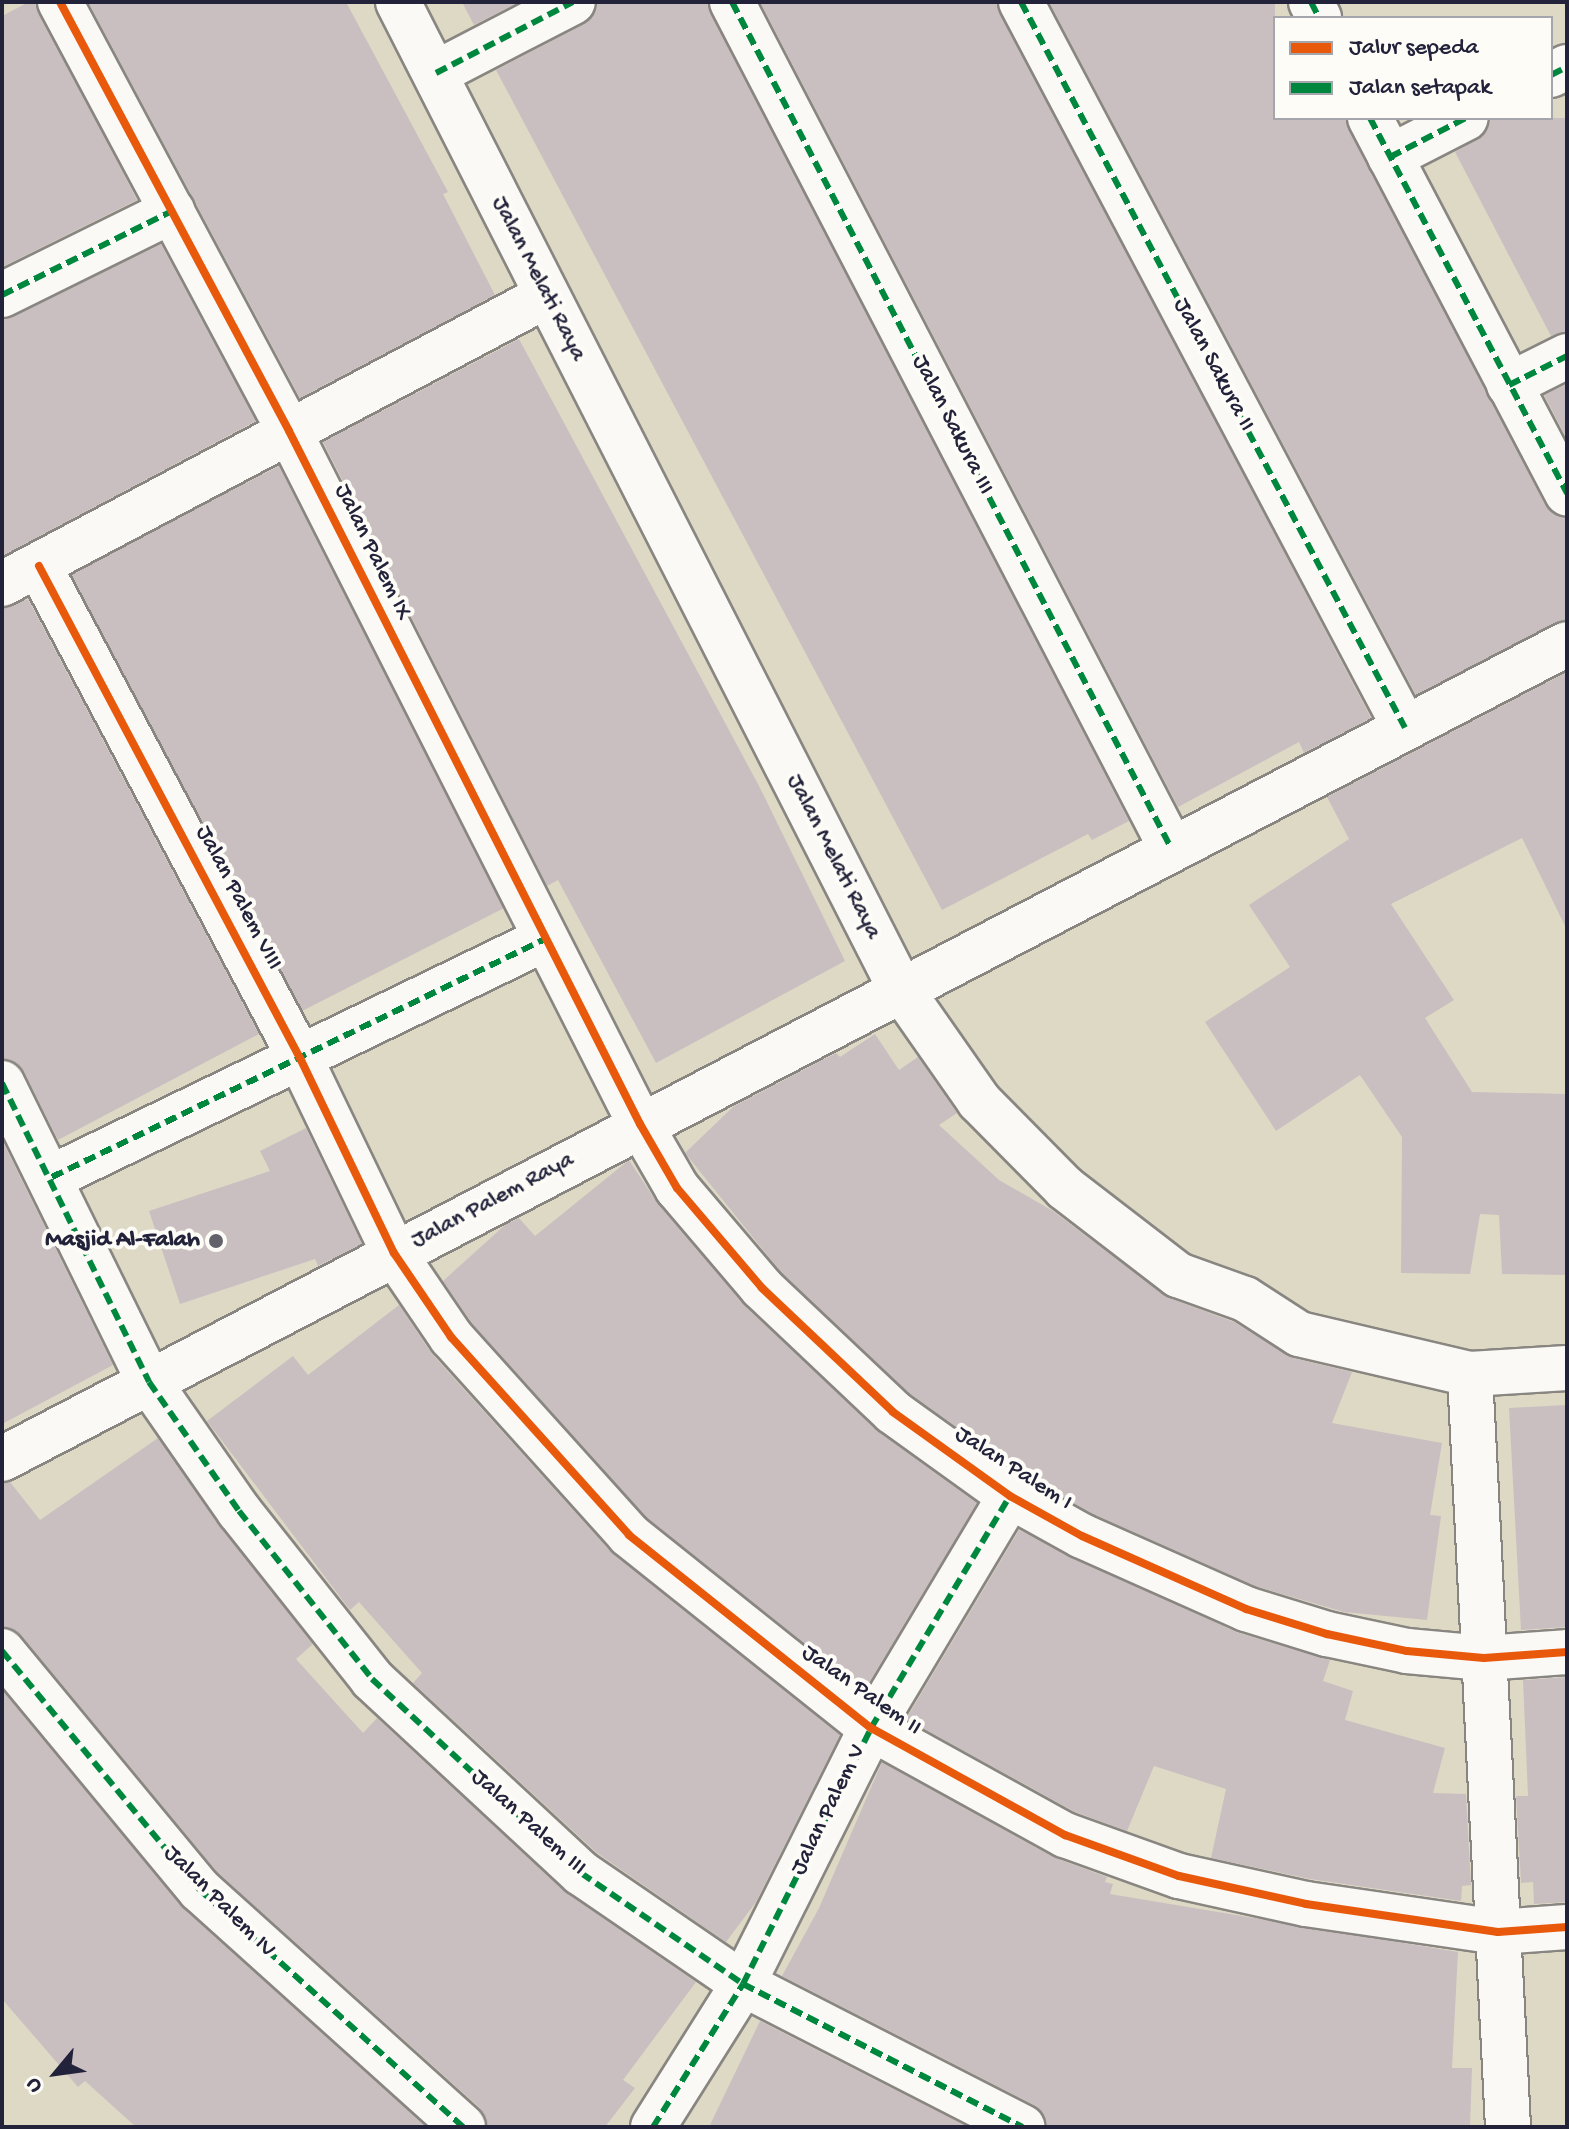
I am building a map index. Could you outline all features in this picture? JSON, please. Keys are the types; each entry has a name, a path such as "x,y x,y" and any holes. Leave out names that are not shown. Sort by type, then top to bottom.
{"street":[{"name":"Jalan Palem IX","path":"60,2 289,431 543,940 640,1124"},
{"name":"Jalan Melati Raya","path":"398,2 900,988 979,1101 1065,1188 1178,1275 1245,1299 1299,1334 1470,1374 1567,1368"},
{"path":"436,73 573,2"},
{"name":"Jalan Sakura III","path":"732,2 1171,848"},
{"name":"Jalan Sakura II","path":"1021,2 1405,728"},
{"path":"1371,120 1567,493"},
{"path":"1390,157 1462,120"},
{"path":"2,295 172,211"},
{"path":"21,575 546,296"},
{"path":"1509,385 1567,356"},
{"name":"Jalan Palem VIII","path":"21,575 301,1060 394,1253"},
{"name":"Jalan Palem Raya","path":"2,1459 900,988 1567,644"},
{"path":"52,1177 301,1060 543,940"},
{"name":"Jalan Palem III","path":"2,1083 52,1177 149,1382 239,1511 372,1679 581,1873 743,1984 1023,2127"},
{"name":"Jalan Palem I","path":"640,1124 677,1188 762,1288 893,1412 1010,1496 1082,1536 1246,1609 1407,1651 1484,1658 1567,1652"},
{"name":"Jalan Palem II","path":"394,1253 451,1337 629,1535 871,1728 1065,1835 1179,1876 1306,1904 1498,1932 1567,1927"},
{"path":"1470,1374 1508,2127"},
{"name":"Jalan Palem V","path":"653,2127 743,1984 871,1728 1010,1496"},
{"name":"Jalan Palem IV","path":"2,1651 200,1890 463,2127"}],"building":[{"path":"35,2 137,200 2,267 2,16"},
{"path":"88,2 346,2 448,192 443,194 495,295 300,398"},
{"path":"462,2 519,2 474,25"},
{"path":"598,2 707,2 1129,821 1092,840 1088,834 942,910 496,70 584,24"},
{"path":"760,2 996,2 1371,718 1304,753 1299,742 1178,807"},
{"path":"1049,2 1275,2 1273,120 1346,120 1545,505 1567,518 1567,619 1416,695"},
{"path":"1567,118 1567,331 1551,336 1455,152 1486,132 1490,120"},
{"path":"161,244 256,421 2,556 2,320"},
{"path":"519,339 759,786 845,961 656,1063 558,880 547,886 323,442"},
{"path":"1567,384 1567,439 1544,395"},
{"path":"279,466 504,908 296,1014 71,572"},
{"path":"28,599 259,1034 58,1140 24,1072 2,1058 2,609"},
{"path":"1567,672 1567,930 1522,838 1391,904 1454,1000 1425,1018 1472,1092 1567,1094 1567,1275 1502,1274 1499,1215 1480,1214 1470,1274 1401,1273 1402,1137 1360,1075 1276,1131 1205,1022 1290,967 1249,905 1349,839 1327,797"},
{"path":"875,1034 899,1070 918,1057 957,1113 939,1125 999,1180 1053,1211 1169,1298 1234,1322 1293,1358 1352,1372 1332,1423 1442,1443 1430,1515 1441,1516 1427,1620 1344,1612 1255,1586 1093,1514 1023,1475 909,1393 780,1271 685,1153 734,1106 836,1053 840,1057"},
{"path":"306,1128 362,1244 318,1266 315,1259 180,1304 149,1211 270,1171 260,1151"},
{"path":"2,1140 113,1365 2,1424"},
{"path":"629,1160 658,1204 745,1306 876,1430 977,1503 864,1691 646,1517 471,1322 443,1281 505,1225 519,1218 535,1236"},
{"path":"399,1305 432,1354 611,1552 840,1735 756,1902 726,1942 597,1853 413,1683 422,1673 359,1602 350,1610 207,1421 293,1356 308,1375"},
{"path":"1565,1405 1567,1627 1521,1630 1509,1408"},
{"path":"158,1438 313,1644 296,1659 363,1733 377,1718 564,1891 696,1982 623,2080 635,2088 605,2127 487,2127 480,2108 218,1873 21,1635 2,1627 2,1484 10,1482 40,1520"},
{"path":"1019,1530 1236,1632 1330,1660 1323,1681 1353,1691 1345,1720 1445,1748 1433,1793 1466,1794 1471,1885 1462,1886 1461,1901 1310,1879 1211,1858 1226,1789 1154,1766 1127,1831 1075,1812 906,1719"},
{"path":"1567,1677 1567,1902 1534,1904 1533,1882 1521,1883 1516,1796 1528,1796 1523,1680"},
{"path":"2,1690 183,1908 426,2127 136,2127 85,2081 78,2087 2,1999"},
{"path":"882,1762 1053,1857 1107,1877 1105,1882 1113,1884 1110,1894 1458,1952 1452,2068 1472,2068 1470,2127 1048,2127 1034,2105 782,1976 819,1908"},
{"path":"760,2021 968,2127 709,2127"}],"marked path":[{"path":"436,73 573,2"},
{"path":"732,2 1171,848"},
{"path":"1021,2 1405,728"},
{"path":"1311,2 1318,16"},
{"path":"1553,74 1567,67"},
{"path":"1371,120 1567,493"},
{"path":"1390,157 1462,120"},
{"path":"2,295 172,211"},
{"path":"1509,385 1567,356"},
{"path":"52,1177 543,940"},
{"path":"2,1083 149,1382 239,1511 372,1679 581,1873 743,1984 1023,2127"},
{"path":"653,2127 743,1984 871,1728 1010,1496"},
{"path":"2,1651 200,1890 463,2127"}],"cycle path":[{"path":"60,2 289,431 640,1124 677,1188 762,1288 893,1412 1010,1496 1082,1536 1246,1609 1327,1634 1407,1651 1484,1658 1567,1652"},
{"path":"39,566 301,1060 394,1253 451,1337 629,1535 871,1728 1065,1835 1179,1876 1306,1904 1498,1932 1567,1927"}],"place":[{"name":"Masjid Al-Falah","path":"216,1241"}]}
